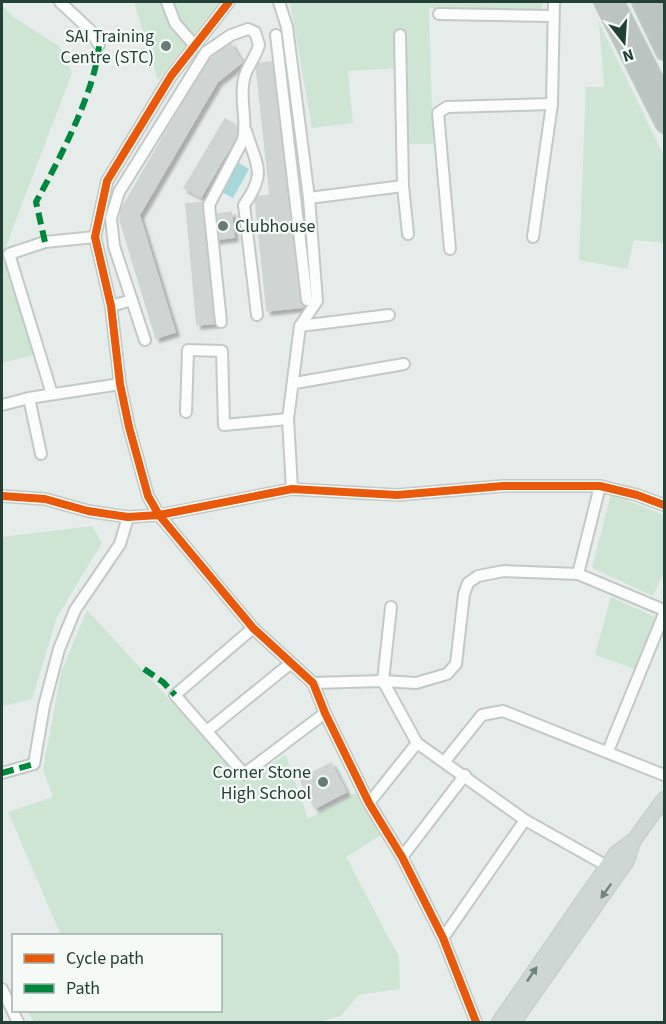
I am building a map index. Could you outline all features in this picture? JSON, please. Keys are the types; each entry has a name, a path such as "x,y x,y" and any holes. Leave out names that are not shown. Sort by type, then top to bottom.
{"highway":[{"path":"602,2 664,125"},
{"path":"616,2 664,96"},
{"path":"640,2 664,52"}],"main road":[{"path":"514,1023 627,861 634,840 664,799"},
{"path":"499,1023 616,853 634,840"}],"street":[{"path":"60,2 92,31 99,45"},
{"path":"167,2 175,22 195,46"},
{"path":"229,2 171,76 107,182 95,237 111,306 120,384 148,496 159,515 252,628 313,683 325,713 369,803 402,857 443,938 476,1023"},
{"path":"279,2 287,27 309,198 316,302 300,326 295,383 288,419 292,489"},
{"path":"533,237 552,104 554,2"},
{"path":"440,14 553,16"},
{"path":"259,45 287,27"},
{"path":"146,340 114,246 111,218 118,192 206,52 231,35 248,29 255,32 259,45 255,59 244,78 242,101 246,130 259,172 258,185 244,205 256,315"},
{"path":"276,35 307,300"},
{"path":"400,35 403,186 408,234"},
{"path":"450,249 438,113 447,107 552,104"},
{"path":"221,322 209,205 246,130"},
{"path":"309,198 403,186"},
{"path":"52,394 9,254 45,242 95,237"},
{"path":"111,306 132,300"},
{"path":"300,326 389,315"},
{"path":"186,412 188,350 222,351 224,425 288,419"},
{"path":"295,383 404,364"},
{"path":"2,405 29,398 120,384"},
{"path":"29,398 41,454"},
{"path":"2,496 45,499 88,511 128,517 159,515 292,489 397,495 503,486 600,486 638,495 664,506"},
{"path":"578,574 600,486"},
{"path":"2,773 34,764 44,706 60,649 75,610 120,544 128,517"},
{"path":"313,683 382,681 417,683 447,674 456,664 464,594 468,583 478,576 504,572 578,574 664,612 608,751"},
{"path":"391,607 382,681 417,742 525,820 607,866"},
{"path":"252,628 175,695 244,774 325,713"},
{"path":"207,731 291,663"},
{"path":"445,761 482,715 503,711 664,775"},
{"path":"369,803 417,742"},
{"path":"402,857 465,775"},
{"path":"443,938 525,820"},
{"path":"2,989 12,1010"}],"green space":[{"name":"SAI Training Centre (STC)","path":"134,2 220,2 158,80"},
{"path":"290,2 543,2 541,13 429,8 433,144 407,144 405,68 348,71 353,123 312,128"},
{"path":"2,5 13,17 59,46 72,73 3,254 34,355 2,363"},
{"path":"599,22 664,156 664,243 634,240 627,269 579,260 586,87 604,87"},
{"path":"611,494 664,515 664,572 653,596 592,568"},
{"path":"92,526 102,543 57,617 32,699 4,706 2,701 2,537"},
{"path":"611,597 655,617 635,669 595,655"},
{"path":"87,610 243,779 286,755 308,819 356,793 381,835 346,857 399,957 400,989 358,995 341,1016 318,1022 34,1022 29,1012 222,1012 222,934 61,934 8,812 53,797 43,770 61,672"}],"water":[{"path":"234,160 249,169 233,198 218,190"}],"building":[{"path":"230,43 242,62 217,82 139,215 175,332 156,338 120,220 121,210 205,64"},
{"path":"277,61 303,307 267,311 255,197 270,195 256,64"},
{"path":"225,119 241,128 201,197 184,188"},
{"path":"205,202 216,323 197,325 186,204"},
{"name":"Clubhouse","path":"231,212 234,237 214,240 212,215"},
{"path":"227,218 228,229 219,230 217,220"},
{"path":"331,763 346,792 315,808 300,779"}],"marked path":[{"path":"45,242 36,202 65,147 84,104 99,45"},
{"path":"144,669 163,682 175,695"},
{"path":"2,773 34,764"}],"cycle path":[{"path":"229,2 171,76 107,181 95,237 111,306 120,384 129,427 148,496 159,515 253,628 313,683 325,713 369,803 402,857 443,938 476,1022"},
{"path":"2,496 45,499 88,511 128,517 159,515 292,489 397,495 503,486 600,486 637,495 664,505"}],"place":[{"name":"SAI Training Centre (STC)","path":"166,46"},
{"name":"Clubhouse","path":"223,226"},
{"name":"Corner Stone High School","path":"323,782"}]}
